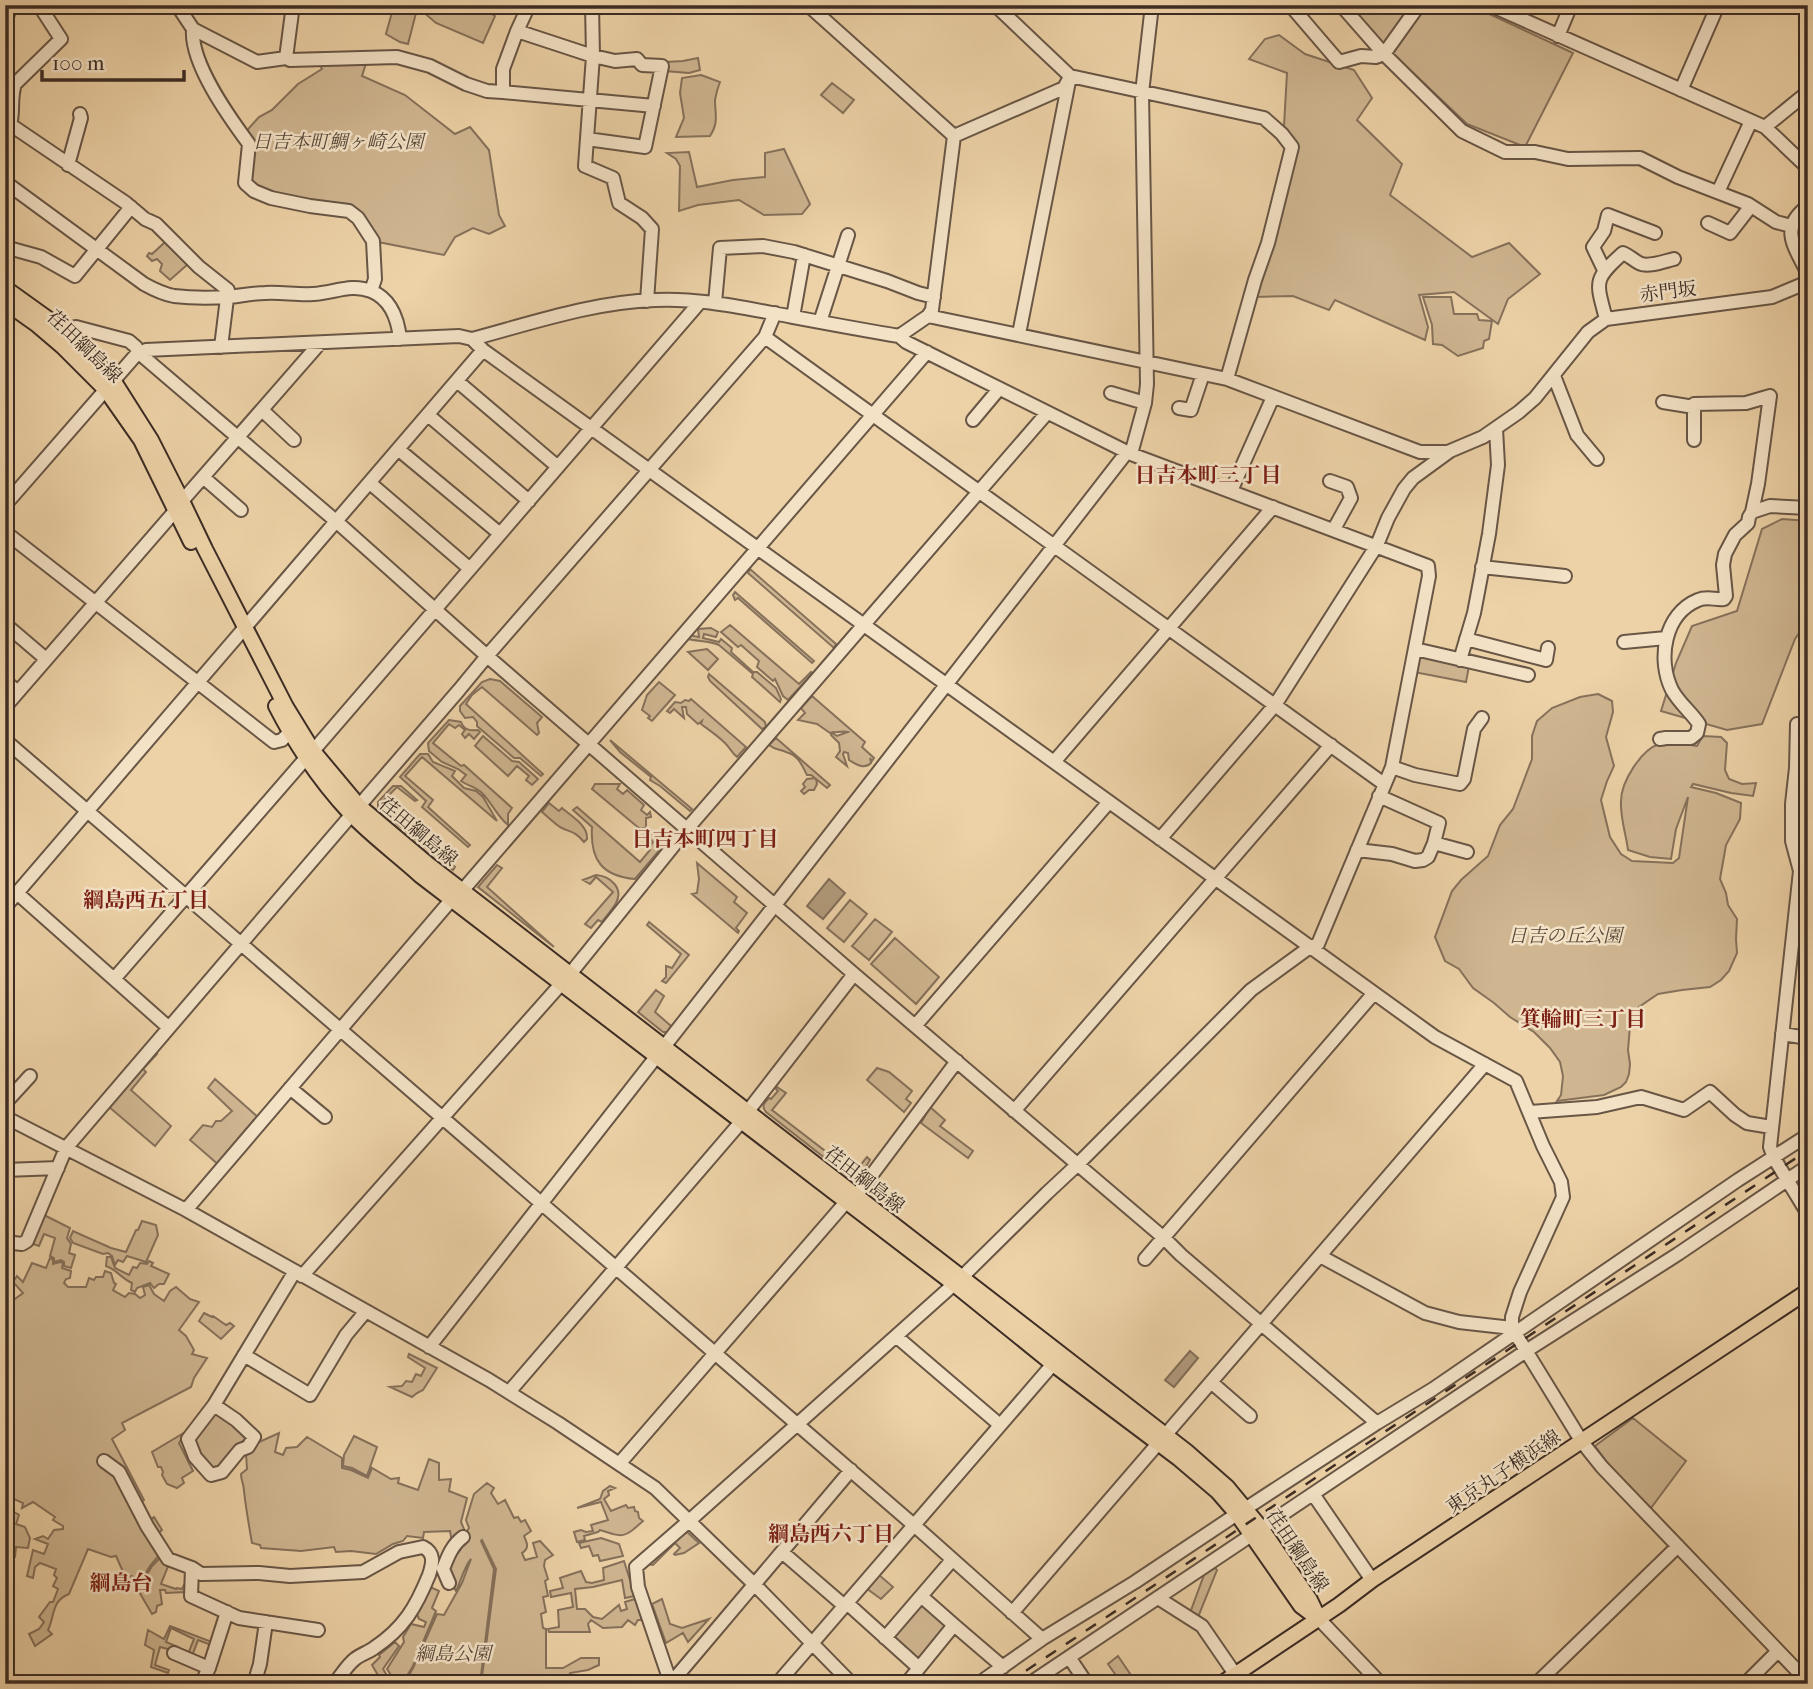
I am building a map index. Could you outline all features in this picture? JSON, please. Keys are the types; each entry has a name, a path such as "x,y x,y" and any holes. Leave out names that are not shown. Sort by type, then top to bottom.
{"main road":[{"name":"荏田綱島線","path":"7,298 64,331 109,385 179,506 243,631 290,732 355,810 421,876 457,895 1161,1439 1178,1458 1241,1512 1301,1606 1319,1619"},
{"name":"荏田綱島線","path":"7,298 109,385"},
{"name":"荏田綱島線","path":"243,631 310,754"},
{"name":"荏田綱島線","path":"958,1281 1053,1364 1161,1439"},
{"name":"東京丸子横浜線","path":"1221,1684 1372,1580 1808,1291"}],"street":[{"path":"5,22 11,5"},
{"path":"39,5 61,39 15,84 12,93 12,117 7,123 156,224 177,247 228,290 221,347"},
{"path":"177,5 193,29 257,62 286,58 397,57 430,66 487,91 654,106"},
{"path":"286,58 293,5"},
{"path":"503,92 503,69 529,5"},
{"path":"592,5 593,56 585,166 613,178 619,203 642,218 652,229 647,301"},
{"path":"808,5 954,136"},
{"path":"995,5 1070,76 1264,118 1292,147 1268,243 1227,379"},
{"path":"429,1347 1129,453 1145,403 1148,363 1142,93 1152,5"},
{"path":"1292,5 1339,62 1384,54 1419,5"},
{"path":"1341,5 1384,54 1462,131 1505,152 1535,152 1568,159 1640,158 1678,177 1751,206 1776,222 1791,226"},
{"path":"1558,36 1571,5"},
{"path":"1681,90 1718,5"},
{"path":"1496,6 1765,128 1808,168"},
{"path":"193,29 201,66 227,115 249,144 245,183 254,191 271,198 349,211 358,218 373,241 375,279 371,291"},
{"path":"517,31 593,56 615,61 637,59 642,65 662,66 645,146 587,139"},
{"path":"954,136 1064,88 1070,76"},
{"path":"1018,334 1070,76"},
{"path":"1765,128 1808,92"},
{"path":"68,165 82,118 80,114"},
{"path":"1718,192 1751,121"},
{"path":"899,336 928,316 932,310 954,136"},
{"path":"5,182 157,291 173,296 228,297 264,293 312,295 351,287 371,291 385,301 394,312 400,339"},
{"path":"1708,223 1730,233 1751,206"},
{"path":"1808,206 1799,213 1790,232 1808,274"},
{"path":"5,247 41,257 75,276 131,207"},
{"path":"1604,270 1593,247 1604,231 1608,215 1655,233"},
{"path":"820,322 848,235"},
{"path":"715,303 720,248 763,246 804,255 934,297"},
{"path":"1160,839 1275,705 1377,545 1404,489 1424,469 1450,452 1496,429 1535,398 1588,332 1606,319 1598,287 1604,270 1623,253 1645,265 1674,259"},
{"path":"793,317 804,255"},
{"name":"赤門坂","path":"1606,319 1772,298 1808,282"},
{"path":"114,979 699,302"},
{"path":"5,505 139,353 153,349 459,336 472,339 586,309 622,303 699,302 899,336 906,342 1129,453 1429,566 1392,767 1318,944 1251,989 958,1281 636,1567 638,1587 671,1683"},
{"path":"5,1242 22,1244 27,1241 66,1148 487,656 765,337 775,313"},
{"path":"928,316 1227,379 1420,452 1450,452"},
{"path":"64,331 76,327 129,341 139,353 337,522 487,656 1377,1423"},
{"path":"765,337 1331,745 1381,790 1439,823 1428,857 1423,860 1415,861 1357,850"},
{"path":"472,339 648,470 1435,1037 1516,1081 1561,1182 1563,1197 1520,1292 1513,1317 1514,1331 1582,1442 1602,1467 1808,1682"},
{"path":"5,707 320,343"},
{"path":"5,907 484,350"},
{"path":"186,1210 927,352"},
{"path":"1179,408 1191,410 1203,374"},
{"path":"1554,376 1577,435 1597,459"},
{"path":"457,381 558,467"},
{"path":"973,420 999,389"},
{"path":"1111,393 1145,403"},
{"path":"1660,739 1691,738 1697,733 1699,724 1671,688 1666,673 1666,638 1675,619 1689,605 1703,598 1724,599 1726,596 1723,565 1725,554 1735,535 1748,523 1752,513 1770,396 1746,403 1694,404 1694,440"},
{"path":"1231,491 1273,397"},
{"path":"1663,402 1694,407"},
{"path":"262,410 294,440"},
{"path":"214,1405 254,1437 248,1447 240,1450 222,1472 211,1475 195,1457 188,1439 214,1405 298,1273 566,979 687,829 1047,413"},
{"path":"428,415 529,501"},
{"path":"1460,660 1474,612 1489,534 1498,466 1496,429"},
{"path":"399,450 499,533"},
{"path":"203,477 240,510"},
{"path":"1330,481 1347,487 1351,498 1334,529"},
{"path":"370,483 469,568"},
{"path":"1054,762 1273,506"},
{"path":"1752,513 1770,506 1808,508"},
{"path":"5,532 274,742 282,740 290,732"},
{"path":"1482,567 1565,576"},
{"path":"5,624 46,659"},
{"path":"1625,642 1666,638"},
{"path":"1466,639 1546,660 1548,648"},
{"path":"1415,649 1528,676"},
{"path":"5,681 18,692"},
{"path":"1392,767 1460,785 1464,779 1474,729 1482,718"},
{"path":"1797,724 1796,768 1791,804 1792,841 1804,871 1770,1147 1786,1180 1808,1214"},
{"path":"5,740 915,1525 1042,1639"},
{"path":"1014,1111 1331,745"},
{"path":"915,1026 1110,802"},
{"path":"1434,843 1467,852"},
{"path":"17,893 168,1027"},
{"path":"509,1392 745,1117 854,974"},
{"path":"1145,1259 1374,993"},
{"path":"1782,1034 1808,1038"},
{"path":"619,1464 851,1199 957,1061"},
{"path":"1012,1612 1485,1064"},
{"path":"5,1105 30,1076"},
{"path":"290,1087 325,1117"},
{"path":"1530,1112 1597,1107 1641,1097 1684,1110 1710,1092 1735,1115 1747,1122 1771,1127"},
{"path":"5,1117 186,1210 509,1392 655,1488 852,1684"},
{"path":"978,1684 1042,1639 1135,1582 1377,1423 1433,1390 1514,1331 1808,1136"},
{"path":"1029,1684 1808,1166"},
{"path":"5,1170 58,1168"},
{"path":"1320,1256 1425,1313 1514,1331"},
{"path":"244,1355 310,1395 346,1335 366,1311"},
{"path":"897,1337 1000,1425"},
{"path":"778,1684 1053,1364"},
{"path":"1212,1382 1250,1416"},
{"path":"104,1461 119,1472 147,1526 168,1559 201,1574 259,1573 290,1576 363,1572 398,1552 424,1547 429,1550 449,1583"},
{"path":"671,1683 851,1470"},
{"path":"1313,1494 1372,1580"},
{"path":"334,1684 354,1659 375,1647 400,1627 438,1567 463,1537"},
{"path":"1536,1684 1678,1546"},
{"path":"782,1552 841,1603 848,1604 919,1668"},
{"path":"885,1638 953,1560"},
{"path":"192,1568 191,1597 239,1618 318,1630"},
{"path":"921,1596 1003,1667"},
{"path":"1158,1598 1202,1626 1235,1674"},
{"path":"201,1684 227,1612"},
{"path":"1319,1619 1381,1684"},
{"path":"254,1684 266,1622"},
{"path":"906,1684 954,1625"},
{"path":"1745,1684 1778,1651"},
{"path":"174,1653 209,1668"},
{"path":"1069,1657 1087,1684"}],"green space":[{"path":"394,5 416,13 408,44 386,34"},
{"path":"415,5 479,5 495,16 483,43 436,23"},
{"path":"1349,5 1410,5 1388,43 1384,44"},
{"path":"1426,5 1470,5 1573,53 1525,147 1467,124 1391,52"},
{"path":"1279,35 1305,54 1354,70 1372,98 1357,120 1402,164 1390,195 1472,257 1509,243 1540,274 1508,299 1498,324 1454,292 1419,295 1428,327 1425,340 1335,300 1329,310 1293,296 1256,297 1293,141 1284,126 1287,73 1249,59 1265,39"},
{"name":"日吉本町鯛ヶ崎公園","path":"368,57 362,76 405,95 455,134 470,127 489,150 499,215 505,226 489,234 473,228 455,237 444,255 373,241 358,218 310,206 245,183 242,136 259,117 272,110 298,84 322,69 317,59"},
{"path":"698,58 700,70 689,73 665,71 666,62"},
{"path":"701,75 720,82 715,100 715,127 710,136 676,137 684,118 680,93 682,78"},
{"path":"832,83 854,100 843,113 821,95"},
{"path":"784,149 810,204 802,214 764,215 739,200 698,205 679,211 680,166 676,159 667,153 689,152 697,187 765,177 765,153"},
{"path":"161,236 188,264 170,280 160,271 162,264 147,256 165,242"},
{"path":"1423,297 1451,297 1454,314 1477,314 1479,320 1492,321 1489,339 1484,341 1483,348 1458,356 1442,345 1433,344 1432,325"},
{"path":"1782,519 1808,521 1808,620 1795,639 1762,724 1727,730 1661,711 1676,663 1692,626 1737,611 1762,529"},
{"path":"750,569 836,644 834,648 748,573"},
{"path":"735,592 814,661 812,663 738,598 735,600"},
{"path":"730,625 799,684 813,673 788,700 783,696 775,679 773,681 757,667 759,661 721,632"},
{"path":"711,628 718,632 716,637 704,634 703,638 719,642 721,639 732,648 731,652 753,672 757,672 776,688 780,702 719,645 685,638 692,631 693,636 699,637 698,629"},
{"path":"707,649 718,659 708,670 688,652"},
{"path":"1418,653 1469,666 1466,682 1414,672"},
{"path":"709,674 765,722 766,727 762,729 710,681"},
{"path":"490,679 500,681 542,717 537,723 539,733 537,735 482,687 466,704 543,774 541,776 520,758 514,758 477,726 473,717 465,718 460,711 460,706 482,682"},
{"path":"659,682 675,695 652,721 642,710 647,695"},
{"name":"日吉の丘公園","path":"1598,694 1612,701 1613,712 1606,737 1614,766 1601,800 1610,837 1621,854 1632,861 1673,863 1679,858 1688,797 1676,829 1671,859 1650,857 1628,850 1621,813 1622,793 1633,768 1652,747 1668,742 1697,746 1703,736 1721,737 1727,743 1725,770 1729,779 1742,784 1756,783 1753,796 1693,784 1691,787 1741,803 1740,819 1726,845 1720,879 1728,905 1737,919 1737,953 1729,971 1710,987 1658,994 1639,1007 1630,1026 1629,1074 1621,1087 1604,1095 1557,1101 1561,1095 1563,1076 1560,1062 1550,1048 1534,1032 1473,988 1459,969 1445,961 1435,937 1452,891 1488,856 1500,825 1513,809 1532,759 1532,736 1537,721 1552,708 1580,697"},
{"path":"812,696 865,742 862,747 874,758 872,761 870,758 871,763 866,766 857,765 849,760 848,753 844,752 847,766 836,757 840,751 839,743 831,735 848,732 830,733 817,724 798,720 805,713 801,708"},
{"path":"691,699 746,747 737,757 722,740 701,724 702,721 698,724 687,714 686,707 682,707 684,718 674,709 670,713 667,711 675,702"},
{"path":"449,720 461,722 466,728 480,732 474,739 469,734 465,738 462,734 465,730 459,725 455,728 449,724 433,743 461,766 464,765 512,808 508,814 508,825 482,793 461,781 466,775 442,762 429,751 428,743"},
{"path":"483,736 538,779 532,785 526,780 529,776 517,766 508,776 475,746"},
{"path":"776,738 830,785 827,788 816,779 814,790 804,794 801,791 805,787 803,784 807,779 815,778 807,775 794,755 769,745"},
{"path":"610,740 692,809 690,811 650,780 651,777 620,752"},
{"path":"420,754 428,754 433,762 455,771 452,776 464,788 476,791 483,797 497,821 422,757 405,776 433,800 428,807 470,845 468,847 422,807 426,801 400,777"},
{"path":"595,784 620,784 617,789 623,794 627,790 644,805 641,810 647,815 650,812 651,817 646,818 646,828 640,829 592,789"},
{"path":"393,786 401,786 417,800 397,787 381,807 455,867 453,870 378,808 378,802"},
{"path":"549,803 559,811 562,808 582,825 587,834 584,842 542,812"},
{"path":"577,807 640,862 653,842 645,834 663,833 663,846 635,879 614,874 606,870 596,857 592,827 573,810"},
{"path":"697,863 737,897 734,902 747,913 736,928 738,933 692,894 697,893"},
{"path":"497,865 502,868 487,887 554,947 478,887"},
{"path":"596,875 611,880 617,888 618,898 602,922 598,920 591,928 585,924 613,892 596,877 590,884 583,880"},
{"path":"850,900 867,914 844,942 827,928"},
{"path":"875,919 892,932 869,960 852,946"},
{"path":"649,922 689,955 666,983 662,981 666,977 666,966 672,968 681,954 647,925"},
{"path":"895,938 939,977 916,1004 871,964"},
{"path":"656,990 664,996 655,1012 671,1026 668,1032 663,1032 638,1012"},
{"path":"155,1052 157,1054 143,1069 146,1072 131,1090 171,1126 155,1146 109,1107"},
{"path":"877,1068 889,1072 912,1091 906,1099 911,1103 904,1112 867,1080"},
{"path":"215,1079 259,1118 220,1166 190,1140 203,1125 212,1127 216,1121 221,1121 232,1111 208,1088"},
{"path":"777,1087 786,1093 772,1110 854,1173 867,1157 870,1160 858,1179 853,1180 766,1112 764,1105 778,1091"},
{"path":"930,1107 945,1120 940,1126 973,1151 968,1158 921,1123"},
{"path":"44,1215 70,1228 67,1238 71,1244 69,1253 75,1255 71,1268 64,1266 61,1260 54,1262 54,1258 50,1256 55,1238 44,1234 39,1246 30,1243"},
{"path":"142,1221 156,1225 158,1235 146,1262 127,1256 123,1262 118,1260 115,1265 108,1253 103,1254 73,1243 70,1238 73,1231 126,1252"},
{"path":"107,1257 111,1257 115,1268 129,1275 133,1267 137,1268 140,1263 147,1264 149,1261 153,1263 151,1266 169,1274 164,1284 154,1288 150,1283 137,1288 135,1292 131,1290 132,1283 106,1266"},
{"path":"50,1258 53,1264 63,1263 62,1268 71,1271 70,1278 64,1283 68,1287 86,1287 89,1278 94,1280 96,1277 103,1277 105,1271 111,1273 116,1284 113,1290 125,1297 129,1293 140,1298 145,1295 143,1287 149,1285 154,1294 164,1301 176,1287 190,1299 199,1302 179,1330 194,1350 192,1354 207,1358 191,1387 122,1423 125,1430 112,1439 144,1500 135,1507 144,1525 154,1517 162,1530 151,1539 161,1553 144,1576 137,1578 124,1574 116,1556 111,1557 88,1549 69,1594 56,1605 48,1630 52,1634 35,1646 29,1634 39,1629 44,1622 39,1617 50,1602 53,1602 58,1589 53,1586 57,1578 54,1575 56,1569 40,1563 35,1567 33,1578 27,1576 33,1550 44,1554 48,1544 35,1539 43,1536 48,1539 54,1530 63,1529 63,1526 33,1502 22,1508 23,1503 14,1499 9,1509 19,1515 16,1524 25,1527 30,1538 28,1548 16,1547 15,1557 5,1575 5,1304 23,1293 13,1282 17,1276 23,1282 32,1263 46,1268"},
{"path":"204,1313 226,1325 230,1323 234,1326 221,1339 199,1321"},
{"path":"409,1354 437,1368 423,1390 412,1397 390,1387 402,1386 406,1381 412,1382 416,1374 421,1376 425,1368 408,1357"},
{"path":"217,1412 246,1434 246,1438 217,1467 211,1467 202,1458 194,1440"},
{"path":"1633,1418 1686,1461 1651,1508 1614,1472 1595,1446"},
{"path":"187,1431 179,1443 193,1471 182,1478 184,1483 177,1488 167,1484 152,1452"},
{"path":"279,1433 275,1452 283,1455 286,1448 297,1447 307,1437 342,1458 342,1468 368,1478 372,1468 391,1479 399,1478 398,1483 418,1490 429,1459 439,1463 439,1480 451,1479 449,1491 467,1498 461,1535 452,1542 450,1531 424,1532 423,1538 407,1536 403,1541 376,1554 336,1552 334,1547 301,1551 261,1548 260,1545 252,1543 241,1474 247,1469 246,1454 259,1442"},
{"path":"354,1436 377,1447 367,1476 343,1466 344,1455"},
{"name":"綱島公園","path":"487,1483 494,1488 491,1493 498,1504 505,1500 514,1518 518,1517 521,1522 525,1520 531,1531 524,1536 527,1545 522,1553 525,1560 537,1557 533,1543 540,1541 553,1555 545,1560 548,1596 543,1597 546,1612 541,1614 543,1628 546,1629 546,1668 563,1668 581,1658 599,1658 599,1665 570,1673 569,1684 481,1684 496,1569 482,1540 494,1569 480,1684 404,1684 437,1614 444,1615 462,1583 471,1559 456,1591 447,1566 469,1528 466,1520 474,1494"},
{"path":"610,1486 615,1488 608,1491 609,1495 604,1499 611,1511 626,1505 628,1508 634,1507 643,1521 623,1535 600,1530 577,1542 574,1532 593,1531 591,1525 608,1520 601,1502 577,1508 600,1499 603,1491"},
{"path":"686,1531 699,1543 684,1553 675,1555 680,1548 675,1543 653,1565 647,1564"},
{"path":"601,1538 619,1544 623,1556 600,1561 598,1555 593,1556 589,1546 581,1548 579,1543"},
{"path":"160,1558 169,1564 161,1584 176,1589 182,1589 184,1585 187,1587 186,1592 166,1593 165,1590 160,1590 162,1604 157,1606 156,1612 152,1614 131,1578 145,1578"},
{"path":"624,1561 635,1596 625,1598 622,1580 575,1589 577,1609 585,1609 593,1617 602,1619 619,1605 621,1611 627,1609 625,1602 635,1599 642,1620 638,1620 635,1625 628,1620 622,1627 603,1628 591,1620 588,1624 590,1632 549,1632 548,1629 559,1627 558,1610 573,1607 571,1593 551,1597 550,1591 563,1588 560,1578 581,1571 586,1582 604,1580 603,1568"},
{"path":"889,1563 879,1575 893,1587 881,1599 866,1588"},
{"path":"1215,1568 1217,1570 1198,1617 1190,1613 1204,1575"},
{"path":"428,1586 439,1591 432,1608 436,1611 413,1666 400,1684 387,1669 404,1642 403,1637 411,1624 424,1627 426,1622 419,1619 416,1612"},
{"path":"662,1599 670,1624 682,1628 709,1619 688,1642 683,1633 666,1643 652,1604"},
{"path":"922,1600 949,1625 920,1661 892,1635"},
{"path":"170,1626 212,1642 211,1645 198,1640 192,1656 188,1654 194,1639 171,1628 166,1642 178,1647 176,1651 160,1647 155,1665 169,1670 168,1673 151,1667 154,1650 145,1645 148,1630 164,1639"},
{"path":"395,1642 399,1646 383,1669 395,1684 383,1684 372,1665 379,1655"},
{"path":"1118,1656 1137,1684 1122,1684 1108,1664"}],"shaded area":[{"path":"829,879 845,893 823,919 807,906"},
{"path":"1190,1351 1198,1358 1174,1387 1165,1380"}],"railway":[{"path":"1006,1684 1808,1150"}],"district":[{"name":"日吉本町三丁目","path":"1208,475"},
{"name":"日吉本町四丁目","path":"705,839"},
{"name":"綱島西五丁目","path":"146,900"},
{"name":"箕輪町三丁目","path":"1583,1019"},
{"name":"綱島西六丁目","path":"831,1534"},
{"name":"綱島台","path":"121,1583"}]}
